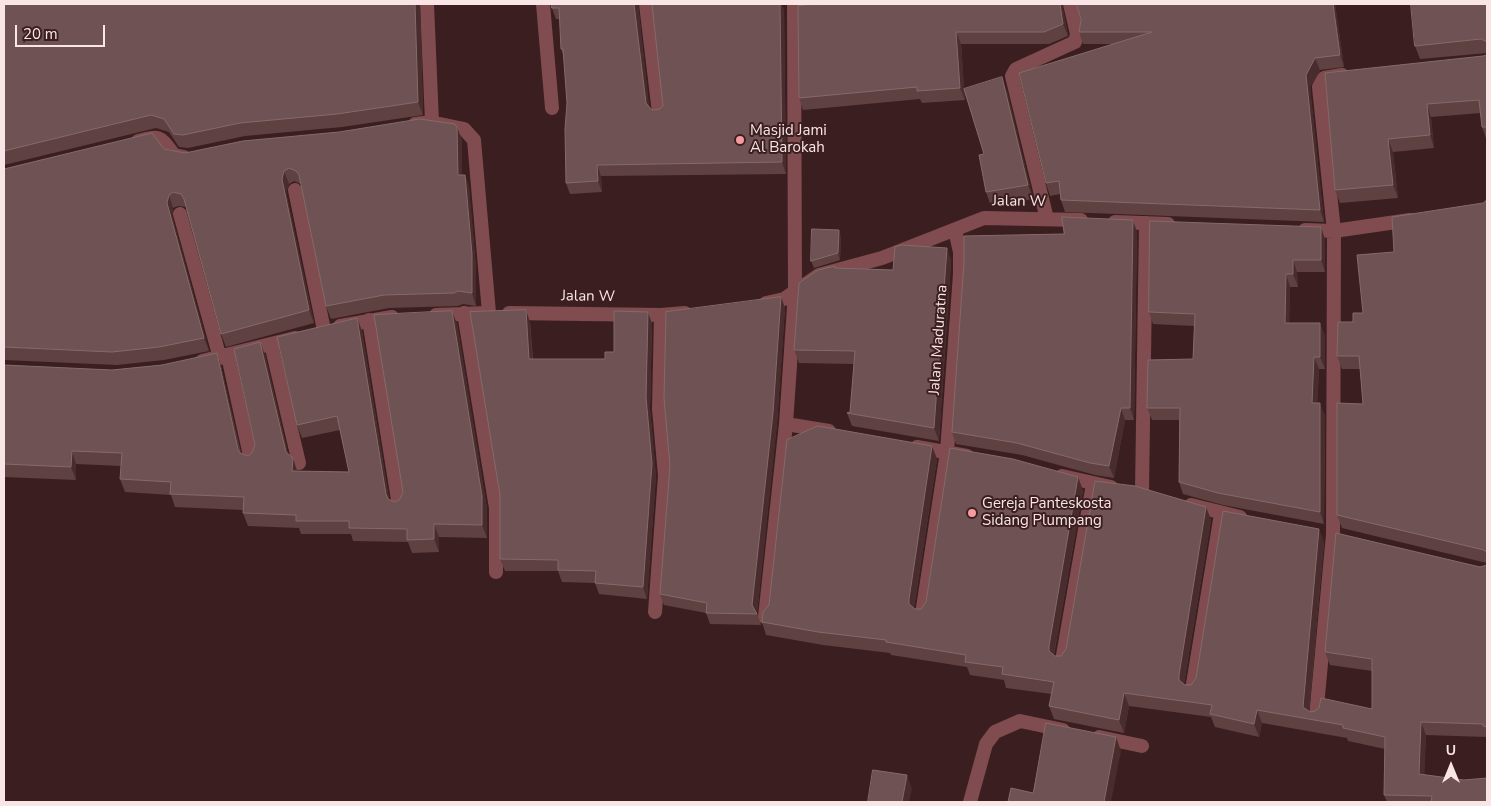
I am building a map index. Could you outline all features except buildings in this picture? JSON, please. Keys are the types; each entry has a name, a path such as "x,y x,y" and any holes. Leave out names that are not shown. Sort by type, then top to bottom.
{"street":[{"path":"427,4 432,122"},
{"path":"543,4 552,108"},
{"path":"646,4 659,113"},
{"path":"765,617 786,424 795,292 794,4"},
{"path":"1047,219 1012,76 1016,69 1075,42 1077,34 1070,4"},
{"path":"1316,717 1338,536 1334,231 1319,86 1324,78 1359,74"},
{"path":"402,126 432,122 464,129 474,140 489,314"},
{"path":"126,144 158,137 162,138 174,155 188,157 197,155"},
{"path":"295,190 314,332"},
{"path":"180,214 224,357 251,460"},
{"name":"Jalan W","path":"753,304 784,299 819,275 882,258 984,218 1186,225"},
{"path":"1295,230 1334,231 1420,218"},
{"path":"1132,490 1146,223"},
{"name":"Jalan Maduratna","path":"922,614 947,452 960,274 960,252 955,230"},
{"name":"Jalan W","path":"193,363 224,357 314,332 369,320 464,314 661,316 698,311"},
{"path":"464,314 496,508 496,572"},
{"path":"655,612 665,476 659,409 661,316"},
{"path":"369,320 399,506"},
{"path":"271,344 299,463"},
{"path":"786,424 843,434"},
{"path":"900,444 976,457"},
{"path":"1047,472 1093,484 1159,496"},
{"path":"1062,661 1093,484"},
{"path":"1177,501 1221,514 1258,521"},
{"path":"1192,690 1221,514"},
{"path":"1314,531 1338,536"},
{"path":"970,802 986,744 995,732 1020,721 1142,746"}],"place":[{"name":"Masjid Jami Al Barokah","path":"740,140"},
{"name":"Gereja Panteskosta Sidang Plumpang","path":"972,513"}]}
